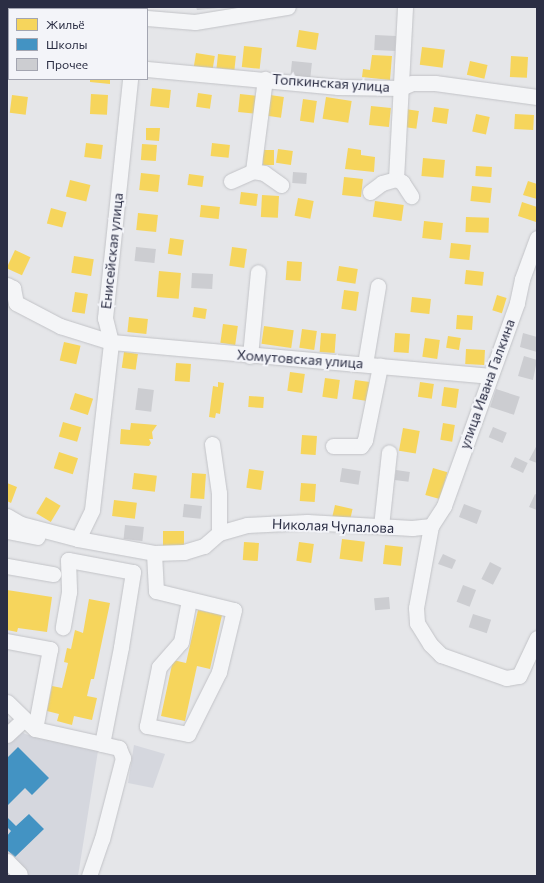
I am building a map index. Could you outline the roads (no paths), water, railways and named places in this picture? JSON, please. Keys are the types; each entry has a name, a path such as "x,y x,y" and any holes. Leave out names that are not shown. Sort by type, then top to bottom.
{"street":[{"path":"148,18 195,22 288,7"},
{"path":"396,179 405,7"},
{"name":"Топкинская улица","path":"148,69 265,79 324,86 401,88 412,83 435,83 537,97"},
{"path":"253,171 265,79"},
{"name":"Енисейская улица","path":"72,538 92,510 111,342 105,318 130,80"},
{"path":"231,181 253,171 264,173 282,185"},
{"path":"370,192 382,182 396,179 402,182 411,196"},
{"name":"улица Ивана Галкина","path":"430,526 444,506 537,238"},
{"path":"250,356 258,272"},
{"name":"Хомутовская улица","path":"7,285 14,288 16,303 60,326 111,342 250,356 366,364 489,376"},
{"path":"366,364 378,286"},
{"path":"333,446 361,446 365,440 380,366"},
{"path":"212,444 219,493 219,533"},
{"path":"381,526 388,452"},
{"name":"Николая Чупалова","path":"7,516 21,524 72,538 154,553 184,552 204,546 219,533 247,525 273,523 412,528 430,526"},
{"path":"430,526 416,608 417,622 430,644 441,655 506,678 519,676 537,638"},
{"path":"7,531 35,538 48,531"},
{"path":"63,627 69,592 68,560 72,538"},
{"path":"154,553 156,591 234,610 219,672 188,734 147,726 159,666 181,642 189,600"},
{"path":"68,560 133,572 121,647 102,744"},
{"path":"7,566 53,574"},
{"path":"7,641 50,649 30,724 7,735"},
{"path":"7,702 30,724 119,748 123,758 102,839 89,876"},
{"path":"7,861 20,874"}]}
